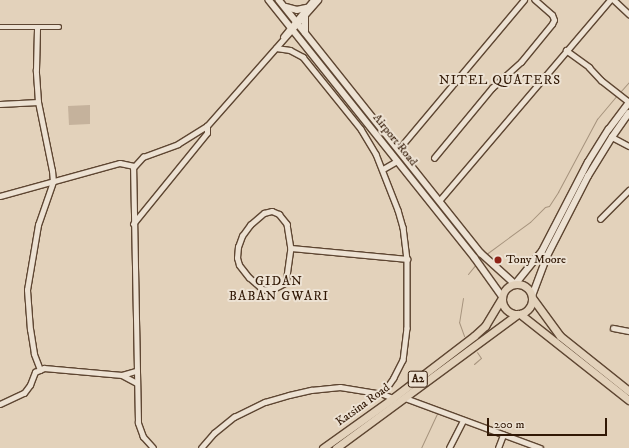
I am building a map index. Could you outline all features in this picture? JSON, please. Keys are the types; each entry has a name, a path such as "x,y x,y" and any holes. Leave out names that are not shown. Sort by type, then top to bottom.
{"highway":[{"name":"A2","path":"502,297 506,289 515,283"},
{"path":"515,283 527,287 532,297 560,336 629,391"},
{"path":"502,297 507,310 519,314 629,400"},
{"name":"Katsina Road","path":"323,448 393,398 480,331 502,297"},
{"name":"A2","path":"519,314 528,309 532,297"},
{"name":"Katsina Road","path":"336,448 519,314"}],"main road":[{"path":"515,283 542,252 588,162 609,129 629,102"},
{"path":"532,297 548,256 588,176 612,136 629,113"}],"street":[{"name":"Airport Road","path":"269,0 475,258 502,297"},
{"name":"Airport Road","path":"279,0 481,253 489,262 515,283"},
{"path":"297,23 313,0"},
{"path":"153,448 145,440 139,428 136,371 132,174 134,166 143,157 178,144 206,126 318,0"},
{"path":"398,150 524,0"},
{"path":"434,158 492,88 521,62 552,24 554,20 552,15 535,0"},
{"path":"439,201 610,0"},
{"path":"614,0 629,14"},
{"path":"283,6 292,10 306,8"},
{"path":"305,16 305,33"},
{"path":"0,27 59,27"},
{"path":"37,28 36,70 38,102 52,171 52,182 38,225 27,290 30,330 34,354 40,370"},
{"path":"276,47 290,50 303,57 361,129 374,150 383,169 403,227 407,259 407,328 403,360 394,378 383,394"},
{"path":"566,50 629,102"},
{"path":"0,104 38,102"},
{"path":"133,224 207,133 206,126"},
{"path":"612,136 629,146"},
{"path":"383,169 397,161"},
{"path":"0,196 120,163 134,166"},
{"path":"600,219 629,190"},
{"path":"272,211 279,214 287,224 291,248 286,283 274,289 263,290 255,284 243,272 237,258 242,236 250,225 264,213 272,211"},
{"path":"291,248 407,259"},
{"path":"613,328 629,331"},
{"path":"0,404 24,393 30,385 35,372 44,368 122,374 136,371"},
{"path":"122,374 137,383"},
{"path":"201,448 224,424 265,402 311,390 340,387 383,394 393,398"},
{"path":"405,398 537,447"},
{"path":"449,448 463,420"},
{"path":"498,448 503,435"}],"shaded area":[{"path":"90,105 90,124 69,125 68,106"}],"waterway":[{"path":"620,92 629,82"},
{"path":"485,255 530,222 545,207 549,206 597,119 618,94"},
{"path":"468,274 476,264"},
{"path":"463,298 459,322 464,336"},
{"path":"474,364 481,358 477,352"},
{"path":"421,448 437,413"}],"place":[{"name":"Tony Moore","path":"498,260"}],"district":[{"name":"NITEL QUATERS","path":"500,80"},
{"name":"GIDAN BABAN GWARI","path":"279,290"}]}
